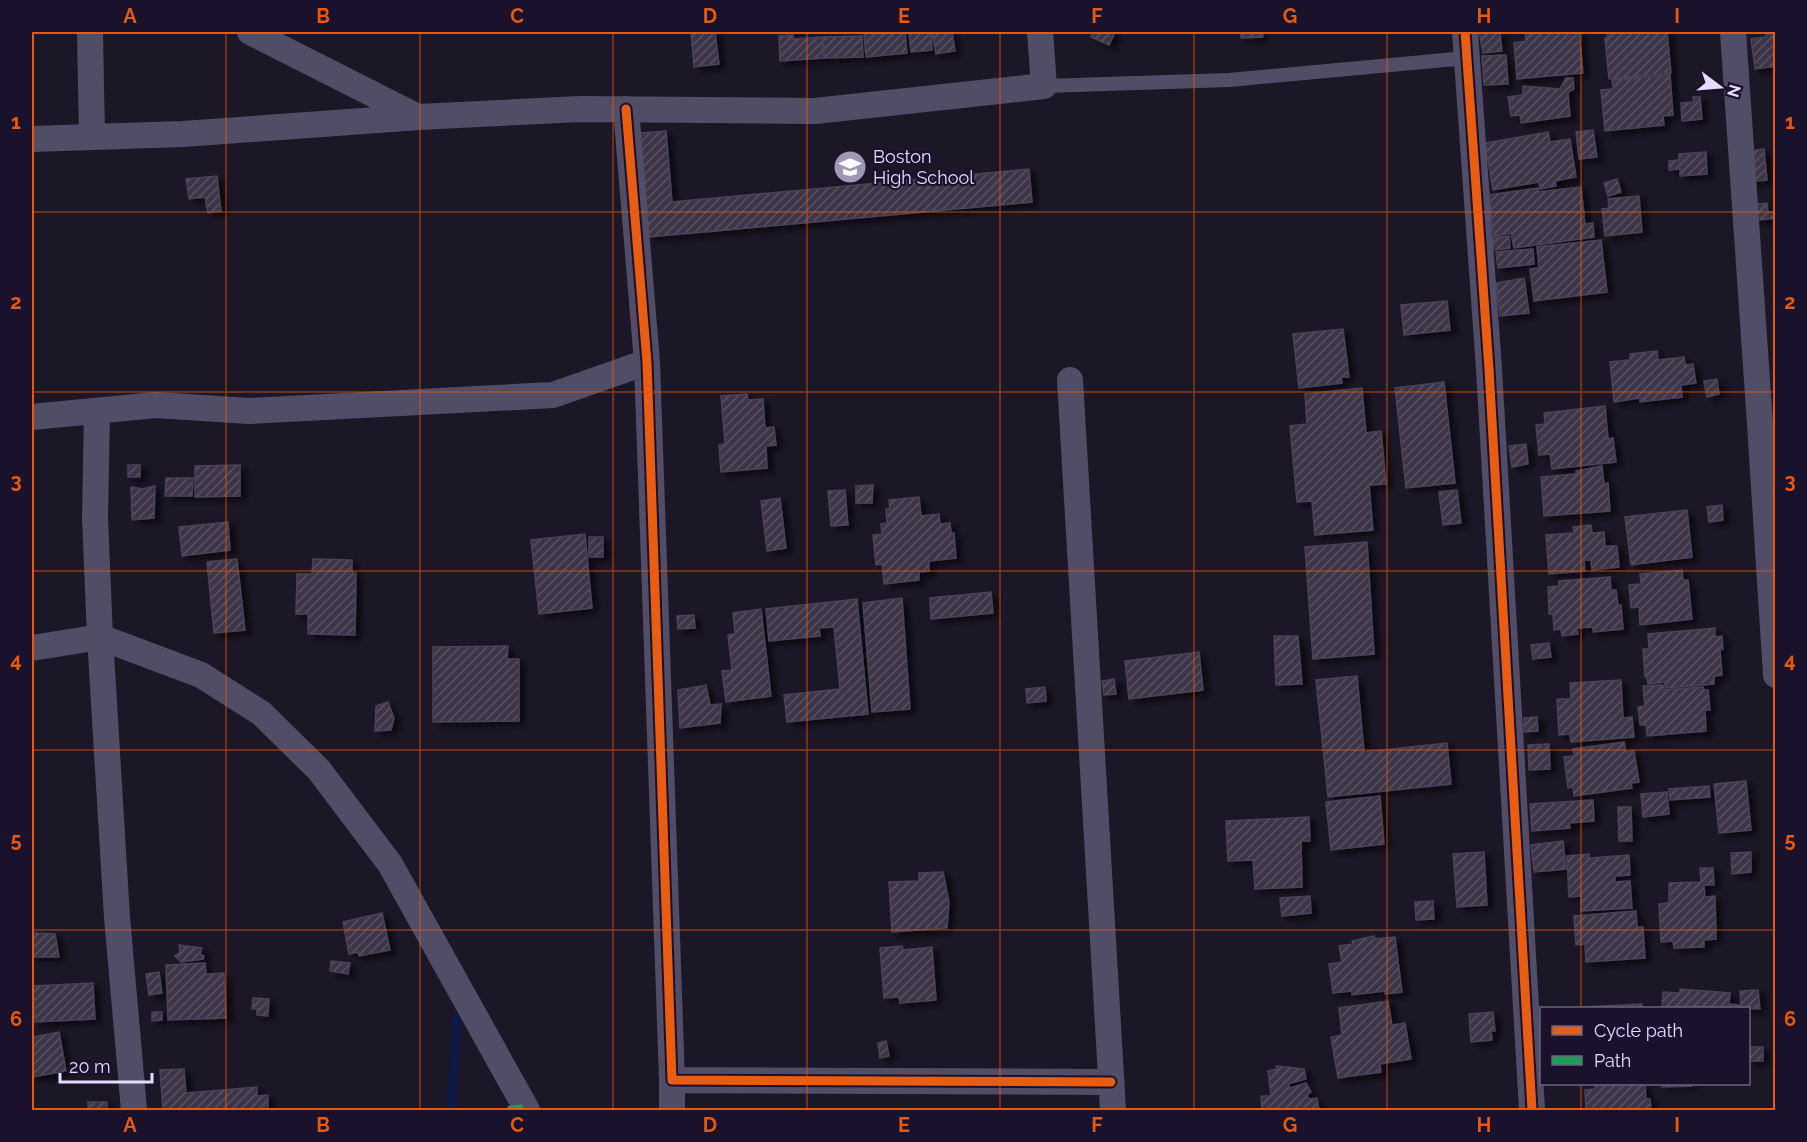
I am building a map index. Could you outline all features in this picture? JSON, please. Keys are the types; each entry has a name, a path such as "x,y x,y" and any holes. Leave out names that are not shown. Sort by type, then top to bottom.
{"street":[{"path":"90,32 92,137"},
{"path":"250,32 419,117"},
{"path":"32,139 183,134 419,117 580,109 815,111 1044,86 1040,32"},
{"path":"1464,32 1490,393 1532,1110"},
{"path":"1733,32 1776,675"},
{"path":"626,109 647,362 672,1110"},
{"path":"32,417 156,405 249,411 553,395 647,362"},
{"path":"1070,380 1113,1110"},
{"path":"98,412 95,518 100,637 117,917 134,1110"},
{"path":"32,648 100,637 201,675 261,713 319,770 390,864 527,1110"},
{"path":"672,1080 1111,1082"}],"lane":[{"path":"1044,86 1229,80 1466,58"}],"building":[{"path":"691,32 715,32 719,64 694,67"},
{"path":"905,32 907,53 866,57 864,33"},
{"path":"931,32 932,50 911,52 909,33"},
{"path":"932,32 952,32 955,51 936,54"},
{"path":"1094,32 1115,32 1109,45 1091,37"},
{"path":"1241,32 1262,32 1263,37 1241,38"},
{"path":"1479,32 1500,32 1502,51 1483,53"},
{"path":"1525,32 1579,32 1583,73 1517,79 1514,43 1526,41"},
{"path":"1607,32 1667,32 1671,73 1609,79 1605,38 1608,38"},
{"path":"1766,32 1776,32 1776,66 1755,69 1751,39 1766,37"},
{"path":"793,35 793,39 822,37 824,58 780,61 779,36"},
{"path":"862,36 863,57 824,58 823,37"},
{"path":"1506,55 1508,84 1484,85 1482,56"},
{"path":"1670,75 1673,115 1663,116 1664,125 1605,131 1601,90 1613,89 1612,80"},
{"path":"1566,78 1573,78 1574,89 1568,92 1570,116 1521,123 1520,115 1511,116 1508,97 1523,95 1523,86 1560,89"},
{"path":"1693,97 1700,97 1702,119 1682,121 1681,103 1694,102"},
{"path":"1593,130 1597,157 1579,159 1576,132"},
{"path":"666,131 672,202 1029,169 1032,202 649,237 640,133"},
{"path":"1548,132 1550,142 1570,139 1576,177 1555,181 1556,186 1540,189 1539,182 1493,190 1485,143"},
{"path":"1764,149 1767,180 1747,182 1744,152"},
{"path":"1706,152 1707,174 1680,176 1680,169 1669,170 1669,161 1679,160 1679,154"},
{"path":"217,176 221,211 208,213 205,197 189,199 186,179"},
{"path":"1617,179 1621,192 1608,196 1604,183"},
{"path":"1581,187 1585,224 1593,223 1594,237 1514,248 1511,233 1494,236 1489,195 1538,188 1538,192"},
{"path":"1639,196 1642,232 1605,236 1602,209 1609,208 1608,199"},
{"path":"1767,203 1768,212 1775,212 1775,218 1753,221 1751,205"},
{"path":"1509,236 1510,248 1494,250 1493,238"},
{"path":"1601,240 1607,292 1534,301 1530,269 1539,268 1537,247"},
{"path":"1533,249 1534,264 1498,268 1496,252"},
{"path":"1524,278 1529,313 1500,316 1496,283"},
{"path":"1447,301 1450,330 1404,335 1401,305"},
{"path":"1343,329 1349,377 1341,377 1342,383 1299,388 1293,334"},
{"path":"1657,351 1658,360 1684,357 1685,365 1693,364 1696,383 1681,385 1682,397 1640,402 1640,398 1614,402 1610,362 1630,360 1630,354"},
{"path":"1717,379 1719,394 1707,397 1704,381"},
{"path":"1444,382 1455,483 1406,488 1395,388"},
{"path":"1362,388 1366,433 1381,431 1386,484 1369,485 1373,530 1315,535 1312,501 1297,502 1290,426 1307,424 1305,394"},
{"path":"747,394 748,400 763,399 765,428 774,427 776,445 766,446 767,468 721,472 719,445 725,444 721,396"},
{"path":"1605,406 1608,439 1613,438 1616,462 1552,469 1550,454 1539,455 1536,425 1545,424 1544,413"},
{"path":"1526,444 1528,464 1512,467 1509,446"},
{"path":"128,465 140,465 140,477 128,477"},
{"path":"240,465 240,496 195,497 195,466"},
{"path":"1602,466 1604,484 1608,483 1610,511 1544,516 1541,477 1576,474 1576,471"},
{"path":"166,478 193,478 192,496 165,496"},
{"path":"873,485 872,503 856,503 856,486"},
{"path":"155,486 154,518 132,520 131,487 143,489"},
{"path":"845,490 848,525 831,526 828,491"},
{"path":"1457,490 1461,523 1443,525 1439,492"},
{"path":"919,497 921,516 939,514 940,524 950,523 951,533 954,533 956,558 929,561 929,571 919,572 919,580 884,584 882,564 876,565 873,535 882,534 881,524 887,523 886,509 890,509 889,500"},
{"path":"780,498 786,548 767,551 761,501"},
{"path":"1722,505 1723,520 1709,522 1707,507"},
{"path":"1687,510 1692,557 1631,565 1625,517"},
{"path":"228,522 230,550 182,556 179,527"},
{"path":"1591,525 1592,533 1604,532 1605,546 1617,546 1619,567 1592,570 1591,560 1584,560 1585,571 1549,574 1546,535 1574,533 1573,527"},
{"path":"585,534 592,608 539,614 531,540"},
{"path":"589,537 603,537 603,557 589,557"},
{"path":"1367,542 1374,654 1313,659 1305,547"},
{"path":"237,559 245,630 214,633 207,562"},
{"path":"313,559 352,560 352,573 356,573 355,635 308,634 308,614 296,614 297,574 312,574"},
{"path":"1682,570 1683,580 1688,580 1692,619 1640,625 1639,607 1631,608 1629,585 1641,584 1640,574"},
{"path":"1610,577 1611,590 1616,590 1618,605 1621,605 1623,629 1593,632 1593,627 1577,628 1578,634 1562,636 1561,629 1554,630 1553,614 1549,614 1548,587 1559,586 1559,581"},
{"path":"991,592 993,613 931,619 930,598"},
{"path":"902,598 910,709 872,712 863,603"},
{"path":"857,599 868,714 787,722 784,695 840,689 834,627 819,628 820,636 769,641 766,609"},
{"path":"761,609 771,696 726,702 722,671 732,670 728,635 735,634 733,613"},
{"path":"694,615 695,628 678,629 677,616"},
{"path":"1715,628 1715,637 1722,636 1723,649 1720,650 1722,675 1714,676 1714,684 1666,688 1665,682 1648,684 1647,677 1645,677 1643,649 1649,649 1648,634"},
{"path":"1274,636 1298,636 1302,684 1276,685"},
{"path":"1549,643 1551,657 1533,659 1531,645"},
{"path":"508,646 507,659 519,659 519,721 433,722 433,647"},
{"path":"1199,652 1203,690 1129,699 1125,661"},
{"path":"1357,676 1364,752 1447,743 1451,784 1328,797 1316,680"},
{"path":"1114,679 1116,694 1104,695 1102,681"},
{"path":"1621,680 1623,718 1632,717 1634,737 1571,742 1570,734 1559,735 1557,699 1571,699 1570,683"},
{"path":"706,685 710,705 721,704 720,723 680,728 678,690"},
{"path":"1664,685 1664,690 1703,687 1704,690 1708,690 1710,710 1705,710 1706,731 1647,736 1646,725 1640,725 1638,707 1645,706 1643,686"},
{"path":"1045,687 1046,701 1027,703 1026,689"},
{"path":"388,702 394,718 391,730 375,731 376,706"},
{"path":"1537,717 1538,731 1524,732 1524,718"},
{"path":"1624,742 1626,752 1634,751 1639,782 1631,783 1632,788 1574,796 1573,787 1568,788 1564,757 1574,756 1573,749"},
{"path":"1549,744 1550,769 1529,770 1528,745"},
{"path":"1746,781 1751,830 1719,833 1714,784"},
{"path":"1709,786 1710,797 1670,800 1669,789"},
{"path":"1667,792 1669,814 1643,817 1641,794"},
{"path":"1380,796 1384,844 1331,850 1326,802"},
{"path":"1593,800 1594,821 1569,823 1570,828 1532,831 1530,804"},
{"path":"1618,807 1631,807 1632,841 1619,841"},
{"path":"1309,817 1310,841 1301,841 1302,887 1255,889 1253,860 1228,861 1226,821"},
{"path":"1563,841 1566,869 1534,872 1531,845"},
{"path":"1484,852 1487,905 1457,907 1453,854"},
{"path":"1751,852 1751,872 1732,874 1731,853"},
{"path":"1589,854 1589,858 1629,855 1630,875 1615,876 1615,882 1630,881 1632,908 1581,911 1581,896 1569,897 1567,856"},
{"path":"1700,868 1713,868 1714,885 1704,885 1705,897 1715,896 1716,939 1704,940 1704,947 1674,948 1673,941 1661,942 1659,904 1669,903 1669,883 1701,882"},
{"path":"943,872 949,902 947,928 892,932 889,882 919,881 919,873"},
{"path":"1310,896 1311,913 1282,916 1280,898"},
{"path":"1433,901 1434,919 1416,920 1415,902"},
{"path":"1636,911 1637,927 1643,927 1645,958 1586,962 1585,944 1576,945 1574,916"},
{"path":"382,913 390,950 359,956 358,952 349,954 343,922"},
{"path":"32,933 55,934 59,957 32,957"},
{"path":"1374,936 1375,939 1395,937 1402,992 1385,994 1385,991 1352,995 1352,991 1333,993 1329,964 1342,962 1339,946 1353,944 1352,941"},
{"path":"179,945 202,948 200,954 204,956 203,959 181,962 175,956 180,952"},
{"path":"902,946 903,950 932,947 936,1000 900,1003 899,997 884,998 880,948"},
{"path":"331,961 350,963 348,974 330,971"},
{"path":"205,963 206,974 224,973 226,1018 168,1020 166,965"},
{"path":"159,972 162,993 149,995 146,974"},
{"path":"93,983 95,1019 35,1022 33,986"},
{"path":"1680,989 1730,993 1729,1004 1740,1005 1740,1007 1662,1007 1663,992 1680,993"},
{"path":"1758,990 1760,1009 1741,1007 1740,991"},
{"path":"253,998 269,999 268,1016 257,1015 257,1009 252,1009"},
{"path":"1388,1001 1392,1025 1405,1023 1411,1059 1380,1064 1381,1072 1338,1078 1331,1037 1342,1035 1339,1008"},
{"path":"1642,1004 1642,1007 1582,1007"},
{"path":"152,1012 162,1012 162,1020 152,1021"},
{"path":"1493,1012 1495,1031 1491,1031 1492,1040 1471,1042 1469,1014"},
{"path":"59,1032 66,1071 32,1077 32,1037"},
{"path":"886,1041 889,1056 880,1058 878,1043"},
{"path":"1750,1047 1763,1047 1763,1061 1750,1061"},
{"path":"1276,1066 1304,1069 1306,1079 1288,1084 1290,1088 1306,1083 1311,1092 1307,1095 1309,1099 1317,1098 1319,1110 1262,1110 1261,1096 1271,1096 1268,1071 1277,1069"},
{"path":"184,1069 186,1093 257,1087 257,1096 268,1095 268,1110 163,1110 160,1070"},
{"path":"1595,1085 1645,1085 1646,1099 1650,1099 1651,1110 1586,1110 1585,1090 1595,1089"},
{"path":"1662,1085 1692,1085 1692,1086 1662,1087"},
{"path":"88,1102 107,1102 107,1110 88,1110"}],"waterway":[{"path":"451,1110 457,1019"}],"marked path":[{"path":"508,1110 525,1108"}],"cycle path":[{"path":"1465,32 1489,369 1532,1110"},
{"path":"626,109 647,362 672,1080 1111,1082"}],"place":[{"name":"Boston High School","path":"850,167"}]}
